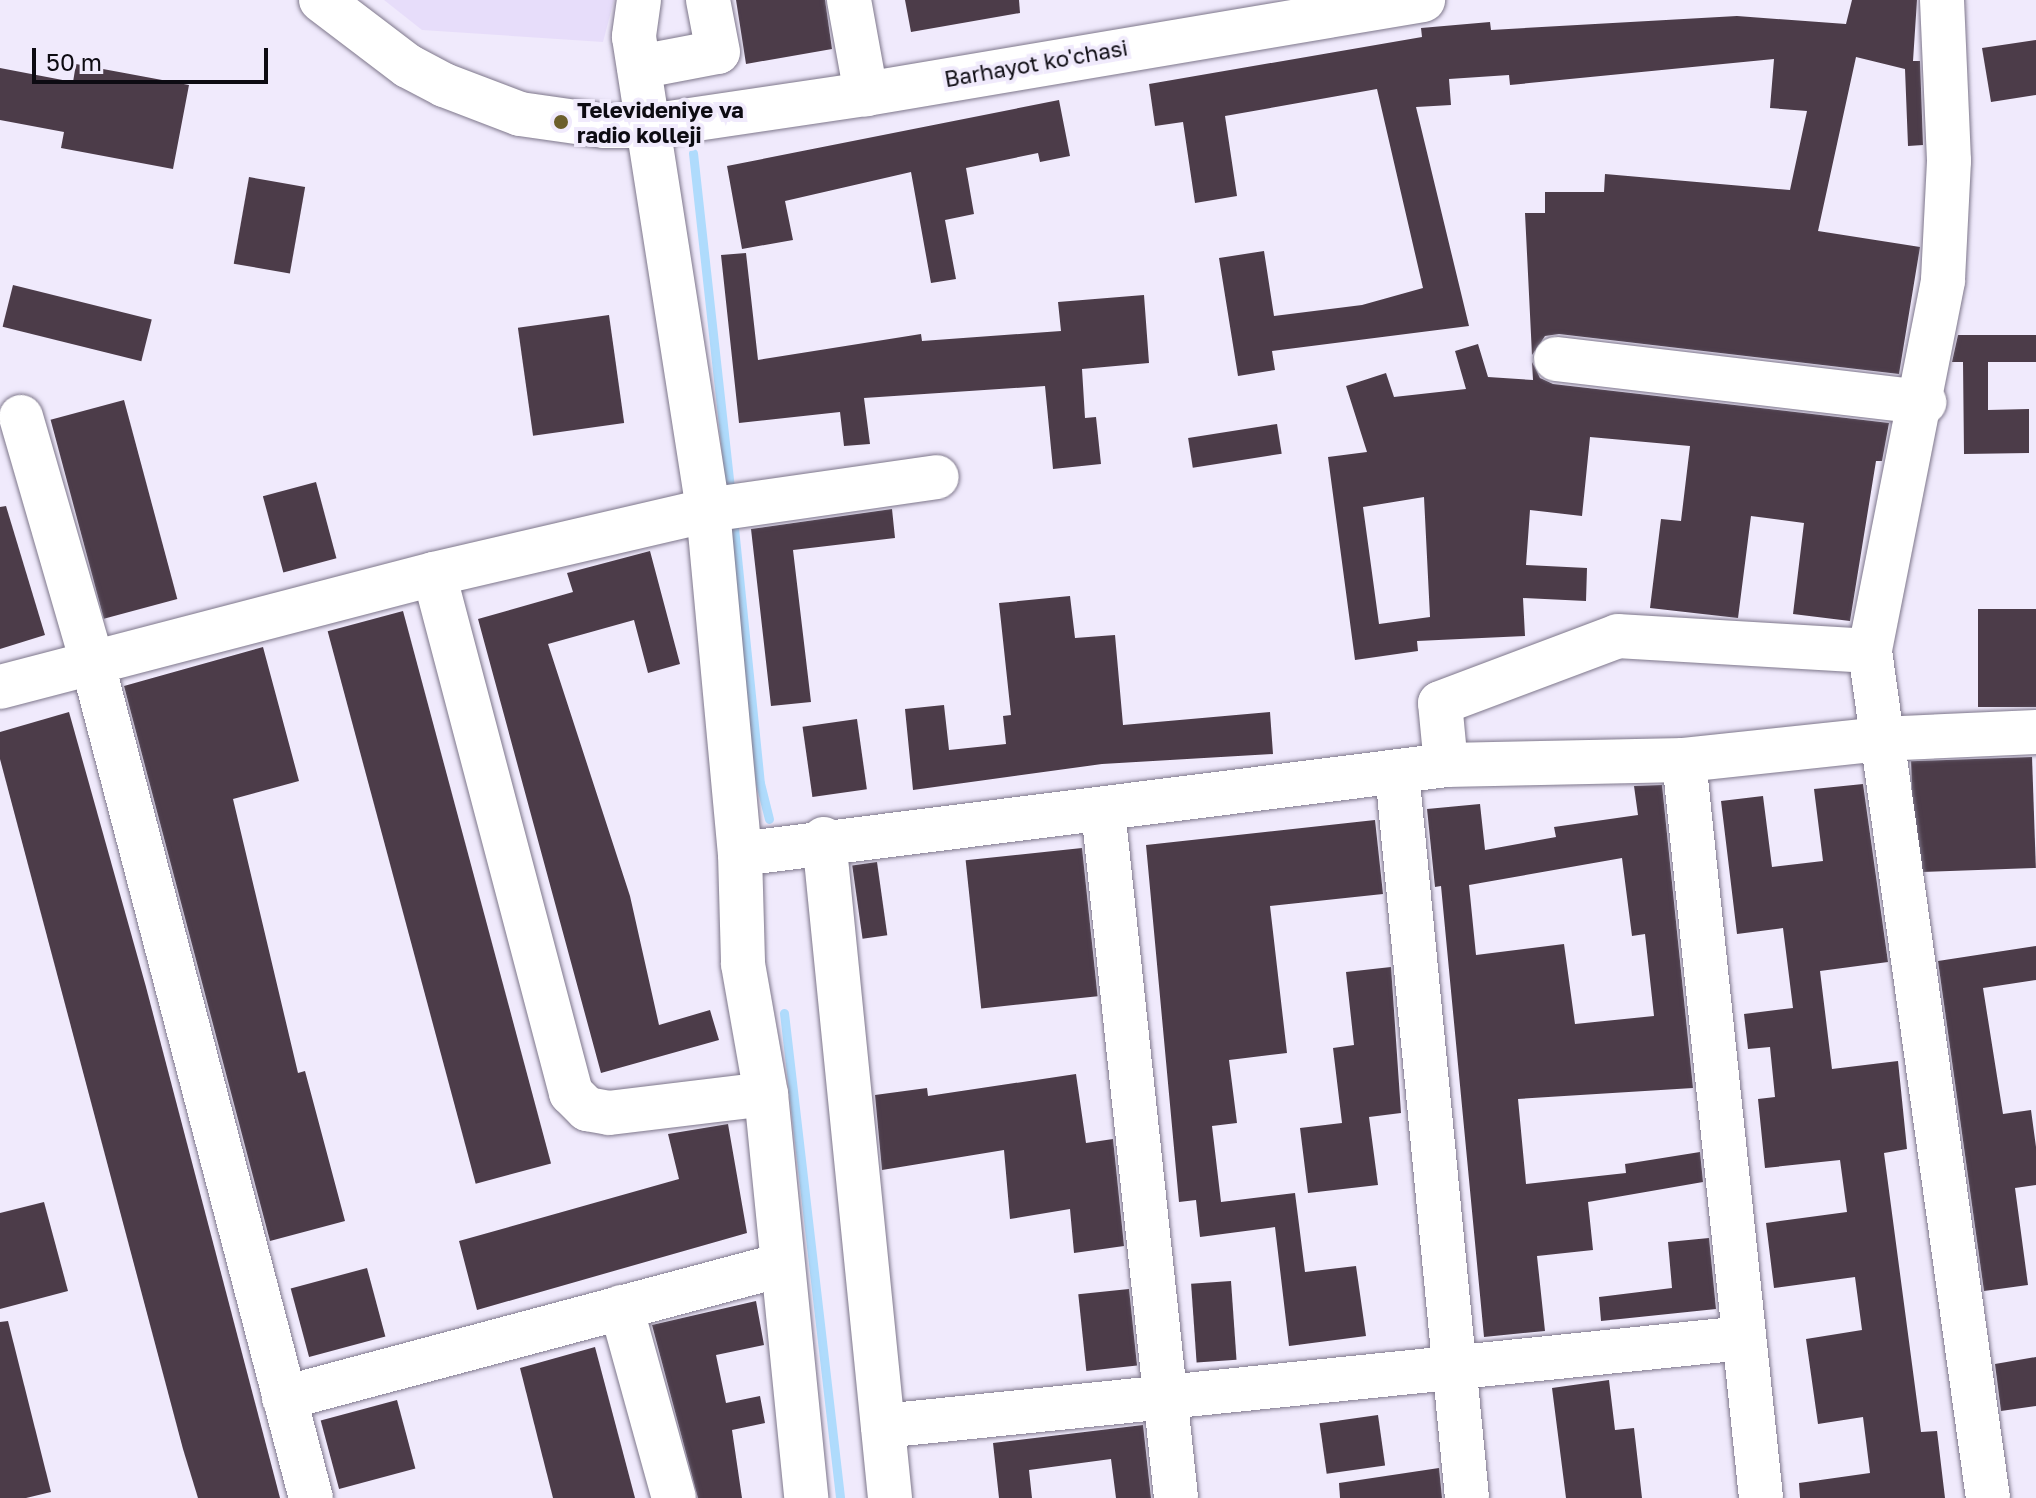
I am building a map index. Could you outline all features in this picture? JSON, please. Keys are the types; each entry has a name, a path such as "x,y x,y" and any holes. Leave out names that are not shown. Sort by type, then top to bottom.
{"street":[{"name":"Barhayot ko'chasi","path":"321,0 408,66 481,102 561,122 649,126 866,94 1232,14 1423,0"},
{"path":"639,0 639,67 708,510 740,854 743,964 766,1094 806,1498"},
{"path":"639,67 718,52 708,0"},
{"path":"849,0 866,94"},
{"path":"1942,0 1949,161 1943,281 1924,402 1870,651 1988,1498"},
{"path":"1556,359 1924,402"},
{"path":"21,417 92,661 311,1498"},
{"path":"0,687 434,574 708,510 937,477"},
{"path":"434,574 571,1093 587,1109 609,1113 766,1094"},
{"path":"1446,765 1440,703 1618,636 1870,651"},
{"path":"740,854 824,839 1103,810 1446,765 1684,760 1880,739 2036,732"},
{"path":"1684,760 1761,1498"},
{"path":"1397,772 1452,1370 1467,1498"},
{"path":"1103,810 1176,1498"},
{"path":"824,839 890,1498"},
{"path":"284,1398 781,1265"},
{"path":"621,1307 674,1498"},
{"path":"883,1426 1167,1400 1744,1338"}],"shaded area":[{"path":"384,0 614,0 603,42 422,30"}],"building":[{"path":"736,0 825,0 832,49 746,64"},
{"path":"905,0 1019,0 1020,13 911,32"},
{"path":"1852,0 1917,0 1913,61 1920,61 1923,145 1908,146 1905,69 1856,57 1818,231 1920,247 1899,374 1559,334 1545,336 1532,355 1525,213 1545,213 1545,192 1604,192 1605,174 1790,190 1807,111 1770,108 1774,59 1510,85 1509,75 1449,79 1451,105 1416,107 1469,326 1272,351 1275,370 1238,376 1219,258 1264,251 1274,316 1362,305 1423,288 1377,89 1225,116 1237,196 1195,203 1183,122 1155,126 1149,84 1422,37 1421,28 1490,22 1491,30 1737,16 1846,24"},
{"path":"2036,40 2036,95 1991,102 1982,48"},
{"path":"76,64 189,85 173,169 61,148 64,132 0,120 0,68 73,82"},
{"path":"1059,100 1070,156 1040,162 1038,153 966,168 974,214 945,220 956,279 931,283 911,172 785,201 793,240 742,249 727,166"},
{"path":"249,177 305,187 290,274 234,264"},
{"path":"746,253 758,360 921,334 922,341 1061,331 1058,302 1144,295 1149,363 1082,369 1085,418 1096,417 1101,464 1053,469 1045,386 864,398 870,444 844,446 840,412 739,423 721,255"},
{"path":"13,285 152,320 141,361 3,327"},
{"path":"609,315 624,423 533,436 518,328"},
{"path":"1958,335 2036,335 2036,362 1988,362 1988,410 2029,409 2029,453 1964,454 1963,362 1952,362"},
{"path":"1478,344 1488,377 1533,380 1532,362 1540,378 1553,384 1889,423 1882,461 1876,461 1850,621 1793,614 1804,523 1751,516 1738,618 1650,608 1661,519 1681,521 1690,446 1590,437 1582,516 1530,510 1526,565 1587,568 1586,601 1523,598 1525,636 1417,641 1418,651 1355,660 1328,457 1367,452 1346,386 1386,373 1394,397 1466,389 1455,351","holes":["1424,497 1430,617 1379,624 1363,507"]},
{"path":"124,400 177,599 104,619 51,420"},
{"path":"1277,424 1282,454 1193,468 1188,438"},
{"path":"316,482 336,558 283,573 263,496"},
{"path":"6,506 45,635 0,649 0,507"},
{"path":"892,509 895,538 793,550 811,702 771,706 751,529"},
{"path":"650,551 680,664 648,673 634,620 548,644 630,896 659,1025 710,1010 719,1040 601,1073 478,619 573,592 567,573"},
{"path":"1070,596 1075,638 1115,635 1123,725 1270,712 1273,754 1102,764 913,790 905,709 944,705 949,750 1006,744 1003,716 1011,715 999,603"},
{"path":"1978,609 2036,609 2036,707 1978,707"},
{"path":"403,611 551,1164 476,1184 328,631"},
{"path":"263,647 299,781 233,799 298,1073 305,1071 345,1221 270,1241 124,686"},
{"path":"69,712 146,987 280,1498 198,1498 183,1449 0,759 0,732"},
{"path":"857,719 867,789 812,797 803,727"},
{"path":"2032,757 2036,868 1915,872 1911,761"},
{"path":"1863,784 1888,962 1820,971 1832,1069 1898,1061 1907,1149 1884,1153 1921,1432 1937,1431 1945,1498 1800,1498 1799,1483 1870,1473 1863,1417 1818,1424 1806,1339 1862,1330 1855,1277 1774,1288 1766,1223 1847,1212 1840,1160 1765,1168 1758,1099 1775,1097 1770,1047 1748,1049 1744,1014 1793,1008 1783,928 1737,934 1721,801 1763,796 1772,867 1823,861 1814,789"},
{"path":"1662,785 1693,1088 1518,1099 1526,1184 1626,1173 1625,1164 1700,1152 1703,1182 1588,1202 1593,1250 1537,1256 1545,1331 1484,1337 1441,886 1435,887 1427,809 1480,804 1485,850 1556,837 1554,827 1638,815 1634,786","holes":["1622,858 1632,936 1645,934 1654,1016 1575,1024 1564,944 1476,955 1469,885"]},
{"path":"1375,820 1383,894 1270,906 1287,1053 1229,1060 1237,1123 1212,1126 1221,1202 1295,1193 1305,1272 1356,1266 1366,1336 1289,1346 1275,1227 1200,1237 1196,1200 1179,1202 1146,845"},
{"path":"1082,848 1098,996 981,1008 966,860"},
{"path":"877,862 887,935 863,939 852,865"},
{"path":"2036,946 2036,980 1983,988 2003,1114 2031,1110 2036,1147 2036,1185 2015,1188 2028,1285 1984,1291 1938,961"},
{"path":"1391,967 1401,1113 1369,1117 1378,1185 1308,1193 1300,1128 1342,1123 1333,1048 1354,1045 1346,972"},
{"path":"1076,1074 1086,1143 1113,1139 1124,1246 1074,1253 1070,1209 1010,1219 1004,1150 882,1170 875,1095 927,1088 928,1096"},
{"path":"728,1124 747,1233 477,1310 459,1241 679,1179 668,1134"},
{"path":"44,1202 68,1291 0,1309 0,1213"},
{"path":"1709,1238 1716,1309 1601,1321 1599,1297 1672,1288 1668,1242"},
{"path":"367,1268 385,1337 309,1357 291,1288"},
{"path":"1231,1281 1237,1360 1197,1363 1191,1284"},
{"path":"1129,1289 1137,1366 1086,1371 1078,1294"},
{"path":"756,1301 764,1345 716,1355 726,1403 760,1396 765,1423 732,1430 742,1498 698,1498 652,1325"},
{"path":"8,1321 51,1492 26,1498 0,1498 0,1322"},
{"path":"595,1347 635,1498 553,1498 520,1368"},
{"path":"2036,1357 2036,1406 2001,1411 1995,1364"},
{"path":"1609,1380 1615,1430 1634,1428 1642,1498 1566,1498 1552,1388"},
{"path":"397,1400 415,1469 339,1489 321,1420"},
{"path":"1378,1415 1385,1466 1327,1474 1320,1423"},
{"path":"1143,1425 1151,1498 1116,1498 1111,1459 1029,1470 1032,1498 999,1498 993,1443"},
{"path":"1439,1468 1442,1498 1340,1498 1339,1483"}],"waterway":[{"path":"693,153 731,495"},
{"path":"733,518 760,783 769,819"},
{"path":"784,1013 840,1498"}],"place":[{"name":"Televideniye va radio kolleji","path":"561,122"}]}
